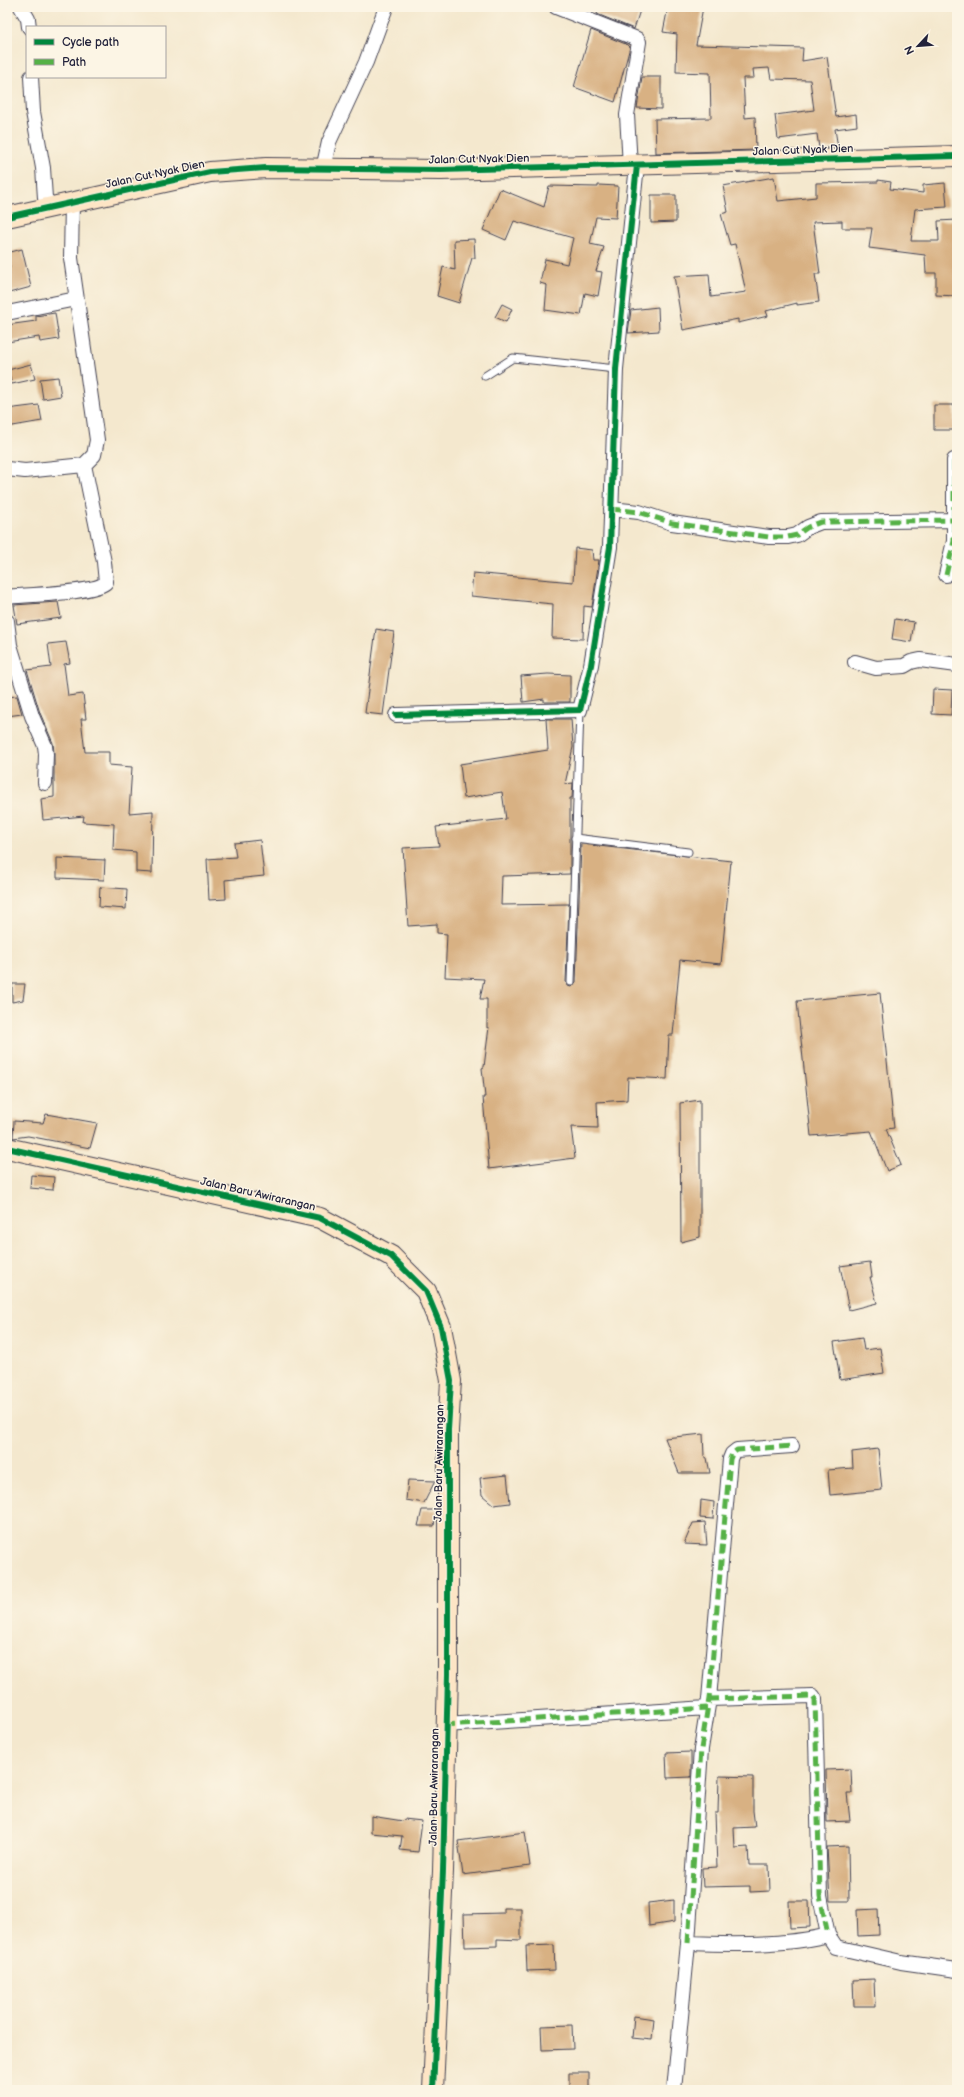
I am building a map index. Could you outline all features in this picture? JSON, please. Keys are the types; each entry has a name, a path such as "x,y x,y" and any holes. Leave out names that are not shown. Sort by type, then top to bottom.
{"street":[{"path":"21,7 28,19 28,26"},
{"path":"334,169 325,160 329,142 366,62 386,7"},
{"path":"396,715 580,710 591,665 609,555 616,369 633,165 627,115 638,42 637,39 556,7"},
{"path":"31,78 33,112 43,168 45,198 52,207"},
{"name":"Jalan Cut Nyak Dien","path":"7,217 210,172 266,168 441,170 957,156"},
{"path":"7,469 25,471 84,465 94,455 96,440 71,258 72,202"},
{"path":"7,313 76,299"},
{"path":"946,575 954,541 954,460"},
{"path":"7,597 80,591 101,586 106,582 104,562 84,465"},
{"path":"611,509 639,512 672,523 769,537 788,537 797,535 808,527 821,522 955,520"},
{"path":"7,621 10,645 32,716 45,746 45,783"},
{"path":"855,662 876,668 904,666 911,662 920,660 957,665"},
{"name":"Jalan Baru Awirarangan","path":"7,1148 320,1218 392,1256 426,1291 441,1328 451,1381 448,1430 448,1674 445,1725 443,1871 433,2090"},
{"path":"674,2090 688,1943 701,1756 708,1704 732,1454 738,1450 792,1446"},
{"path":"445,1725 813,1696 815,1700 820,1896 828,1934 836,1947 901,1962 957,1970"},
{"path":"688,1943 729,1945 812,1939 828,1934"}],"lane":[{"path":"485,376 513,358 616,369"},
{"path":"571,982 580,710"},
{"path":"575,838 688,852"}],"building":[{"path":"599,7 641,7 634,29 597,14"},
{"path":"668,7 703,7 696,45 803,48 802,61 827,57 836,117 856,114 857,126 835,129 838,148 819,148 817,134 778,139 775,115 814,110 810,80 771,79 769,68 753,69 754,78 743,78 745,118 755,117 756,150 656,153 655,119 711,118 710,73 676,72 677,34 663,32"},
{"path":"591,30 630,47 615,102 574,87"},
{"path":"642,77 661,77 661,109 637,108"},
{"path":"774,177 778,201 816,197 816,183 878,182 878,180 891,182 890,189 923,193 923,185 945,183 947,207 915,209 911,241 939,241 938,221 957,220 957,296 936,295 936,273 926,273 925,255 869,248 872,228 842,228 842,221 813,222 820,274 815,274 819,302 797,305 797,303 766,311 768,316 738,323 738,319 683,330 674,276 709,274 711,297 746,292 735,244 730,245 721,214 728,212 723,186"},
{"path":"598,185 618,186 616,218 596,217 590,244 604,247 596,271 602,272 598,296 585,293 581,315 545,310 547,285 540,283 545,259 567,264 573,238 514,221 506,240 483,230 500,189 544,207 549,186 598,187"},
{"path":"651,195 676,195 676,222 651,223"},
{"path":"474,239 475,258 472,258 459,303 437,296 443,267 455,270 454,240"},
{"path":"22,249 31,287 9,293 7,269 10,268 7,253"},
{"path":"502,304 512,309 506,322 495,317"},
{"path":"658,307 659,331 628,333 631,310"},
{"path":"55,313 59,339 40,342 39,337 7,342 7,325 36,321 36,316"},
{"path":"31,364 35,379 12,384 8,370"},
{"path":"58,377 61,396 43,399 40,379"},
{"path":"39,405 42,421 7,427 7,409"},
{"path":"934,405 954,405 954,430 934,430"},
{"path":"575,548 592,550 593,560 599,560 592,607 584,606 583,639 552,638 553,604 471,596 473,573 573,582"},
{"path":"58,602 61,618 17,624 14,605"},
{"path":"895,619 914,622 911,642 892,639"},
{"path":"376,629 394,632 383,715 365,713"},
{"path":"66,642 70,663 64,664 68,696 83,694 86,719 81,719 85,752 109,752 109,765 132,767 129,813 153,811 152,873 136,872 136,852 113,850 114,824 83,822 84,816 43,820 41,799 54,797 53,743 40,713 27,670 51,667 48,644"},
{"path":"548,674 570,675 570,702 544,702 544,699 523,702 521,676"},
{"path":"933,689 952,690 951,715 932,714"},
{"path":"17,696 22,714 7,716 7,697"},
{"path":"546,719 571,719 573,747 565,784 573,783 572,798 570,798 570,874 502,876 501,905 569,904 566,982 568,986 571,987 576,982 581,844 731,861 721,964 680,960 673,1035 669,1035 667,1079 628,1077 627,1100 597,1102 598,1128 571,1127 575,1158 489,1169 482,1068 484,1067 489,1027 487,1028 487,999 480,999 484,979 445,977 447,934 437,933 437,924 408,926 403,848 439,846 436,827 506,819 502,792 464,798 460,764 548,750"},
{"path":"260,840 264,876 225,880 226,899 209,900 207,859 236,857 234,843"},
{"path":"57,858 105,860 104,880 57,878"},
{"path":"100,887 127,889 126,909 99,907"},
{"path":"12,984 25,984 23,1000 12,1002"},
{"path":"880,993 894,1128 886,1129 901,1165 887,1171 871,1131 811,1136 797,1001"},
{"path":"700,1100 700,1237 681,1242 680,1103"},
{"path":"46,1114 97,1123 90,1148 28,1136 13,1138 14,1121 43,1123"},
{"path":"31,1175 54,1177 53,1190 30,1188"},
{"path":"870,1262 872,1277 870,1277 877,1303 849,1310 840,1266"},
{"path":"862,1338 864,1350 880,1348 884,1373 840,1380 834,1342"},
{"path":"703,1434 704,1456 707,1458 710,1473 679,1473 665,1438"},
{"path":"878,1449 882,1490 830,1495 828,1470 853,1468 852,1452"},
{"path":"507,1475 510,1503 494,1505 482,1495 480,1478"},
{"path":"408,1480 435,1481 424,1503 406,1500"},
{"path":"701,1500 714,1502 713,1519 700,1518"},
{"path":"422,1510 436,1510 434,1526 418,1526"},
{"path":"705,1522 707,1545 684,1544 693,1523"},
{"path":"691,1752 691,1777 667,1778 666,1753"},
{"path":"851,1769 852,1793 847,1793 850,1821 827,1822 826,1770"},
{"path":"719,1776 753,1777 753,1811 755,1827 734,1828 735,1848 748,1847 749,1865 769,1865 770,1891 750,1892 750,1886 703,1887 702,1868 717,1867 715,1813 718,1813"},
{"path":"371,1816 403,1821 404,1819 422,1821 418,1852 400,1850 402,1836 371,1833"},
{"path":"525,1832 530,1866 463,1875 458,1841"},
{"path":"848,1846 849,1901 830,1901 827,1847"},
{"path":"674,1900 674,1922 649,1926 648,1903"},
{"path":"789,1901 809,1901 810,1927 790,1928"},
{"path":"504,1908 521,1908 521,1940 497,1939 497,1946 465,1947 464,1914 504,1913"},
{"path":"878,1909 879,1935 858,1936 857,1910"},
{"path":"554,1945 555,1970 527,1971 526,1946"},
{"path":"874,1979 875,2006 854,2006 853,1980"},
{"path":"634,2016 654,2019 652,2040 632,2038"},
{"path":"572,2025 573,2049 542,2050 541,2026"},
{"path":"569,2073 589,2073 589,2090 569,2090"}],"marked path":[{"path":"946,575 954,541 954,460"},
{"path":"611,509 639,512 672,523 769,537 788,537 797,535 808,527 821,522 957,520"},
{"path":"688,1943 701,1749 709,1699 730,1459 732,1454 737,1450 792,1446"},
{"path":"709,1699 813,1696 815,1699 820,1896 828,1935"},
{"path":"445,1725 707,1708"}],"cycle path":[{"path":"7,217 210,172 266,168 441,170 957,156"},
{"path":"396,715 580,710 591,665 610,547 616,369 637,165"},
{"path":"7,1148 320,1218 391,1256 426,1291 441,1327 451,1381 448,1430 448,1674 443,1871 433,2090"}]}
